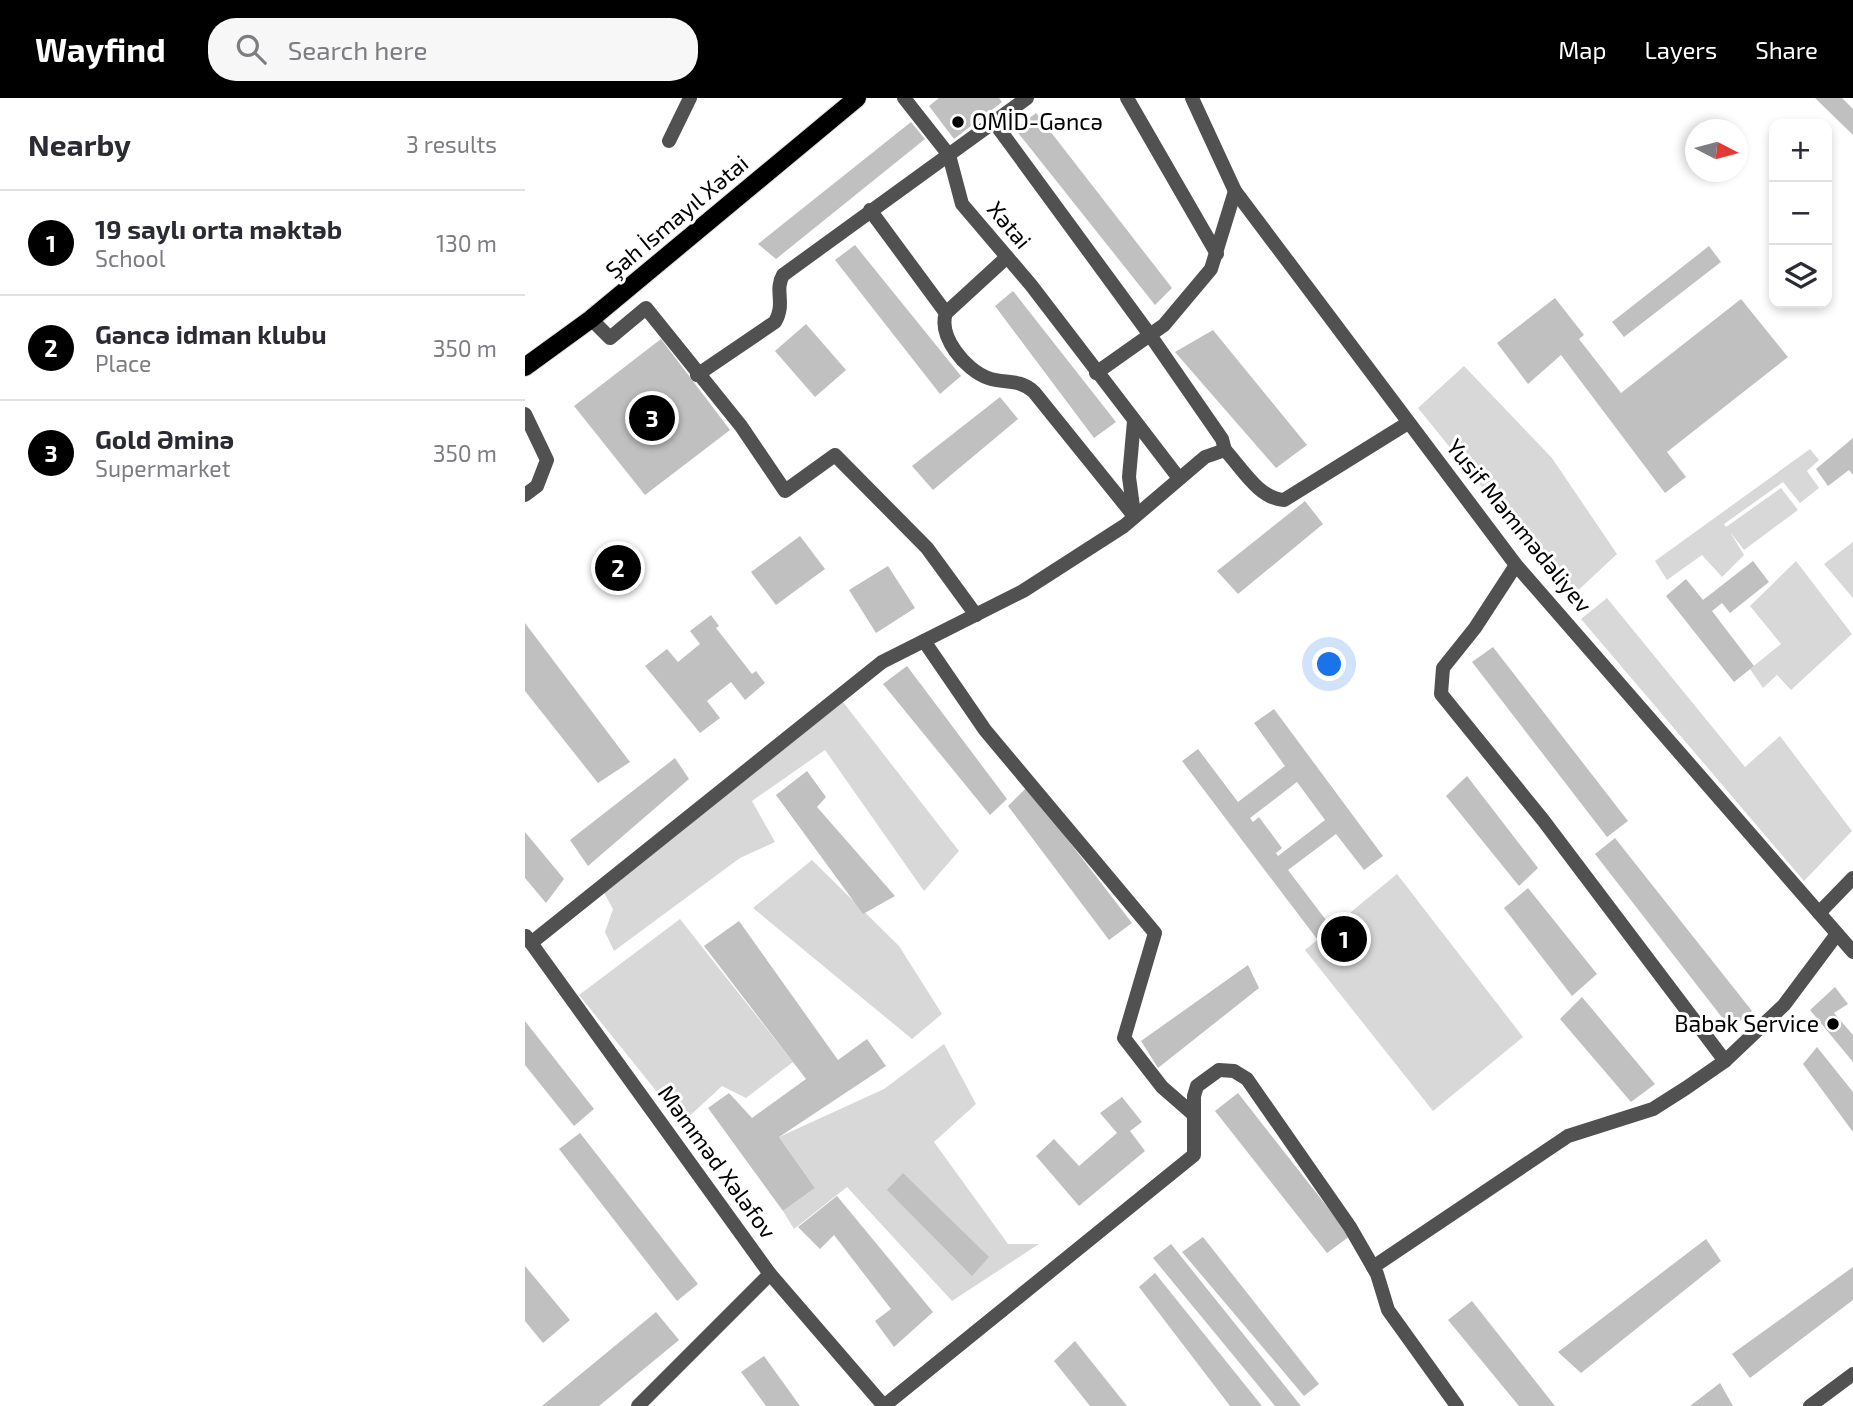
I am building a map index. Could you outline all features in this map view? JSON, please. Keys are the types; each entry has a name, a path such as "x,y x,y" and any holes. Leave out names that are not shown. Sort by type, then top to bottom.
{"main road":[{"name":"Şah İsmayıl Xətai","path":"525,367 591,320 856,98"}],"street":[{"path":"669,141 690,98"},
{"name":"Xətai","path":"904,98 949,155 962,204 1007,257 1178,477"},
{"path":"697,374 775,322 783,309 779,282 783,275 1027,98"},
{"path":"1126,98 1217,254"},
{"name":"Yusif Məmmədəliyev","path":"1192,98 1235,191 1517,565 1853,952"},
{"path":"994,122 1150,335 1222,439 1225,450 1264,494 1284,500 1408,423"},
{"path":"1096,373 1164,325 1211,269 1235,191"},
{"path":"870,210 946,313 945,333 964,361 984,377 1027,386 1047,406 1134,516"},
{"path":"946,313 1007,257"},
{"path":"591,320 610,338 646,308 741,426 785,491 835,455 927,548 976,615"},
{"path":"525,414 548,460 537,486 525,495"},
{"path":"1134,421 1129,477 1134,516"},
{"path":"528,939 882,662 1023,591 1134,516 1205,457 1225,450"},
{"path":"1517,565 1475,628 1443,668 1441,694 1543,820 1725,1061"},
{"path":"924,641 985,730 1155,933 1124,1038 1162,1087 1193,1114"},
{"path":"1819,913 1853,878"},
{"path":"1373,1267 1569,1136 1653,1109 1725,1061 1784,1005 1837,934"},
{"name":"Məmməd Xələfov","path":"528,939 770,1274 884,1406"},
{"path":"884,1406 1194,1155 1193,1114 1197,1086 1219,1070 1234,1071 1247,1079 1350,1227 1373,1267 1388,1310 1457,1406"},
{"path":"638,1406 770,1274"},
{"path":"1810,1406 1853,1374"}],"shaded area":[{"path":"1464,366 1552,458 1617,554 1571,597 1418,408"},
{"path":"1810,449 1819,460 1807,471 1819,488 1800,503 1783,482 1724,524 1726,527 1781,488 1798,510 1744,550 1730,532 1744,555 1722,577 1702,555 1667,580 1655,561"},
{"path":"1853,542 1853,598 1824,564"},
{"path":"1796,561 1852,634 1791,690 1777,675 1763,688 1750,669 1781,644 1750,606"},
{"path":"1607,598 1745,767 1780,736 1852,831 1804,881 1581,619"},
{"path":"843,702 959,851 924,891 825,750 752,801 775,842 740,858 614,951 605,932 613,909 603,891"},
{"path":"812,860 899,946 942,1014 912,1039 753,908"},
{"path":"1397,874 1523,1037 1433,1111 1305,950"},
{"path":"680,919 793,1062 746,1098 722,1086 682,1123 579,995"},
{"path":"944,1044 976,1104 934,1142 1008,1244 1039,1244 952,1301 847,1187 794,1229 783,1211 815,1188 779,1137 884,1089"}],"building":[{"name":"OMİD-Gəncə","path":"939,98 999,98 1002,102 954,139 929,106"},
{"path":"1815,98 1842,98 1853,109 1853,135"},
{"path":"1036,113 1172,288 1155,305 1015,129"},
{"path":"911,122 925,139 776,259 758,244"},
{"path":"855,245 961,376 940,394 835,260"},
{"path":"1709,246 1721,262 1624,337 1612,322"},
{"path":"1013,291 1116,422 1094,438 995,306"},
{"path":"1555,298 1584,335 1579,339 1621,393 1741,299 1788,357 1667,452 1686,477 1665,493 1561,355 1528,384 1497,343"},
{"path":"806,324 846,370 815,397 775,351"},
{"path":"1213,330 1307,445 1276,468 1175,352"},
{"path":"661,339 730,430 645,495 574,406"},
{"path":"1000,397 1018,419 933,490 912,466"},
{"path":"1853,438 1853,475 1849,470 1828,486 1816,469"},
{"path":"1305,501 1323,524 1238,594 1217,571"},
{"path":"800,536 825,569 776,605 751,572"},
{"path":"618,543 643,569 620,593 593,567"},
{"path":"1753,561 1769,582 1730,613 1722,603 1712,611 1754,666 1734,682 1666,596 1686,579 1703,600"},
{"path":"888,566 915,608 876,633 849,590"},
{"path":"711,615 719,626 716,628 752,674 756,671 765,683 745,700 731,682 707,701 720,718 700,733 645,666 667,649 678,662 700,644 690,631"},
{"path":"525,623 630,762 598,783 525,691"},
{"path":"1493,647 1628,821 1607,837 1472,662"},
{"path":"907,666 1007,799 990,815 883,684"},
{"path":"1274,709 1383,856 1364,870 1336,834 1288,870 1332,928 1317,939 1182,761 1198,749 1238,802 1285,766 1254,723","holes":["1297,782 1325,820 1278,856 1276,853 1282,848 1259,817 1253,822 1250,818"]},
{"path":"675,758 689,779 588,866 570,840"},
{"path":"807,771 826,797 817,807 895,896 863,914 776,795"},
{"path":"1467,776 1538,868 1519,886 1446,796"},
{"path":"1027,787 1132,923 1109,940 1008,806"},
{"path":"525,832 564,879 546,903 525,878"},
{"path":"1615,838 1752,1011 1731,1029 1595,854"},
{"path":"1528,888 1597,974 1572,996 1504,908"},
{"path":"739,921 838,1060 867,1039 886,1066 779,1137 815,1188 783,1211 708,1108 729,1093 752,1118 806,1079 704,946"},
{"path":"1248,965 1259,988 1158,1068 1141,1041"},
{"name":"Babək Service","path":"1835,987 1848,1004 1834,1013 1853,1035 1853,1062 1810,1010"},
{"path":"1582,997 1655,1084 1631,1102 1560,1019"},
{"path":"525,1021 594,1109 574,1126 525,1065"},
{"path":"1817,1047 1853,1092 1853,1132 1803,1064"},
{"path":"1238,1093 1350,1236 1327,1253 1215,1111"},
{"path":"1122,1097 1142,1122 1130,1131 1145,1151 1079,1206 1036,1156 1054,1139 1079,1166 1117,1133 1100,1113"},
{"path":"580,1133 698,1284 677,1301 559,1149"},
{"path":"903,1173 989,1257 972,1276 887,1190"},
{"path":"837,1196 933,1312 894,1347 875,1321 891,1309 834,1235 820,1249 798,1227"},
{"path":"1203,1237 1319,1384 1304,1396 1182,1252"},
{"path":"1706,1239 1721,1261 1581,1373 1558,1352"},
{"path":"1171,1244 1301,1406 1275,1406 1153,1258"},
{"path":"525,1266 570,1320 543,1343 525,1321"},
{"path":"1853,1267 1853,1300 1750,1378 1732,1354"},
{"path":"1155,1273 1262,1406 1230,1406 1139,1287"},
{"path":"1472,1301 1555,1406 1519,1406 1448,1320"},
{"path":"656,1312 679,1340 599,1406 542,1406"},
{"path":"1075,1341 1127,1406 1090,1406 1054,1361"},
{"path":"764,1356 800,1406 766,1406 741,1372"},
{"path":"1720,1383 1733,1406 1690,1406"}],"place":[{"name":"OMİD-Gəncə","path":"958,122"},
{"name":"Gold Əminə","path":"652,418"},
{"name":"Gəncə idman klubu","path":"618,568"},
{"name":"19 saylı orta məktəb","path":"1344,939"},
{"name":"Babək Service","path":"1833,1024"}]}
